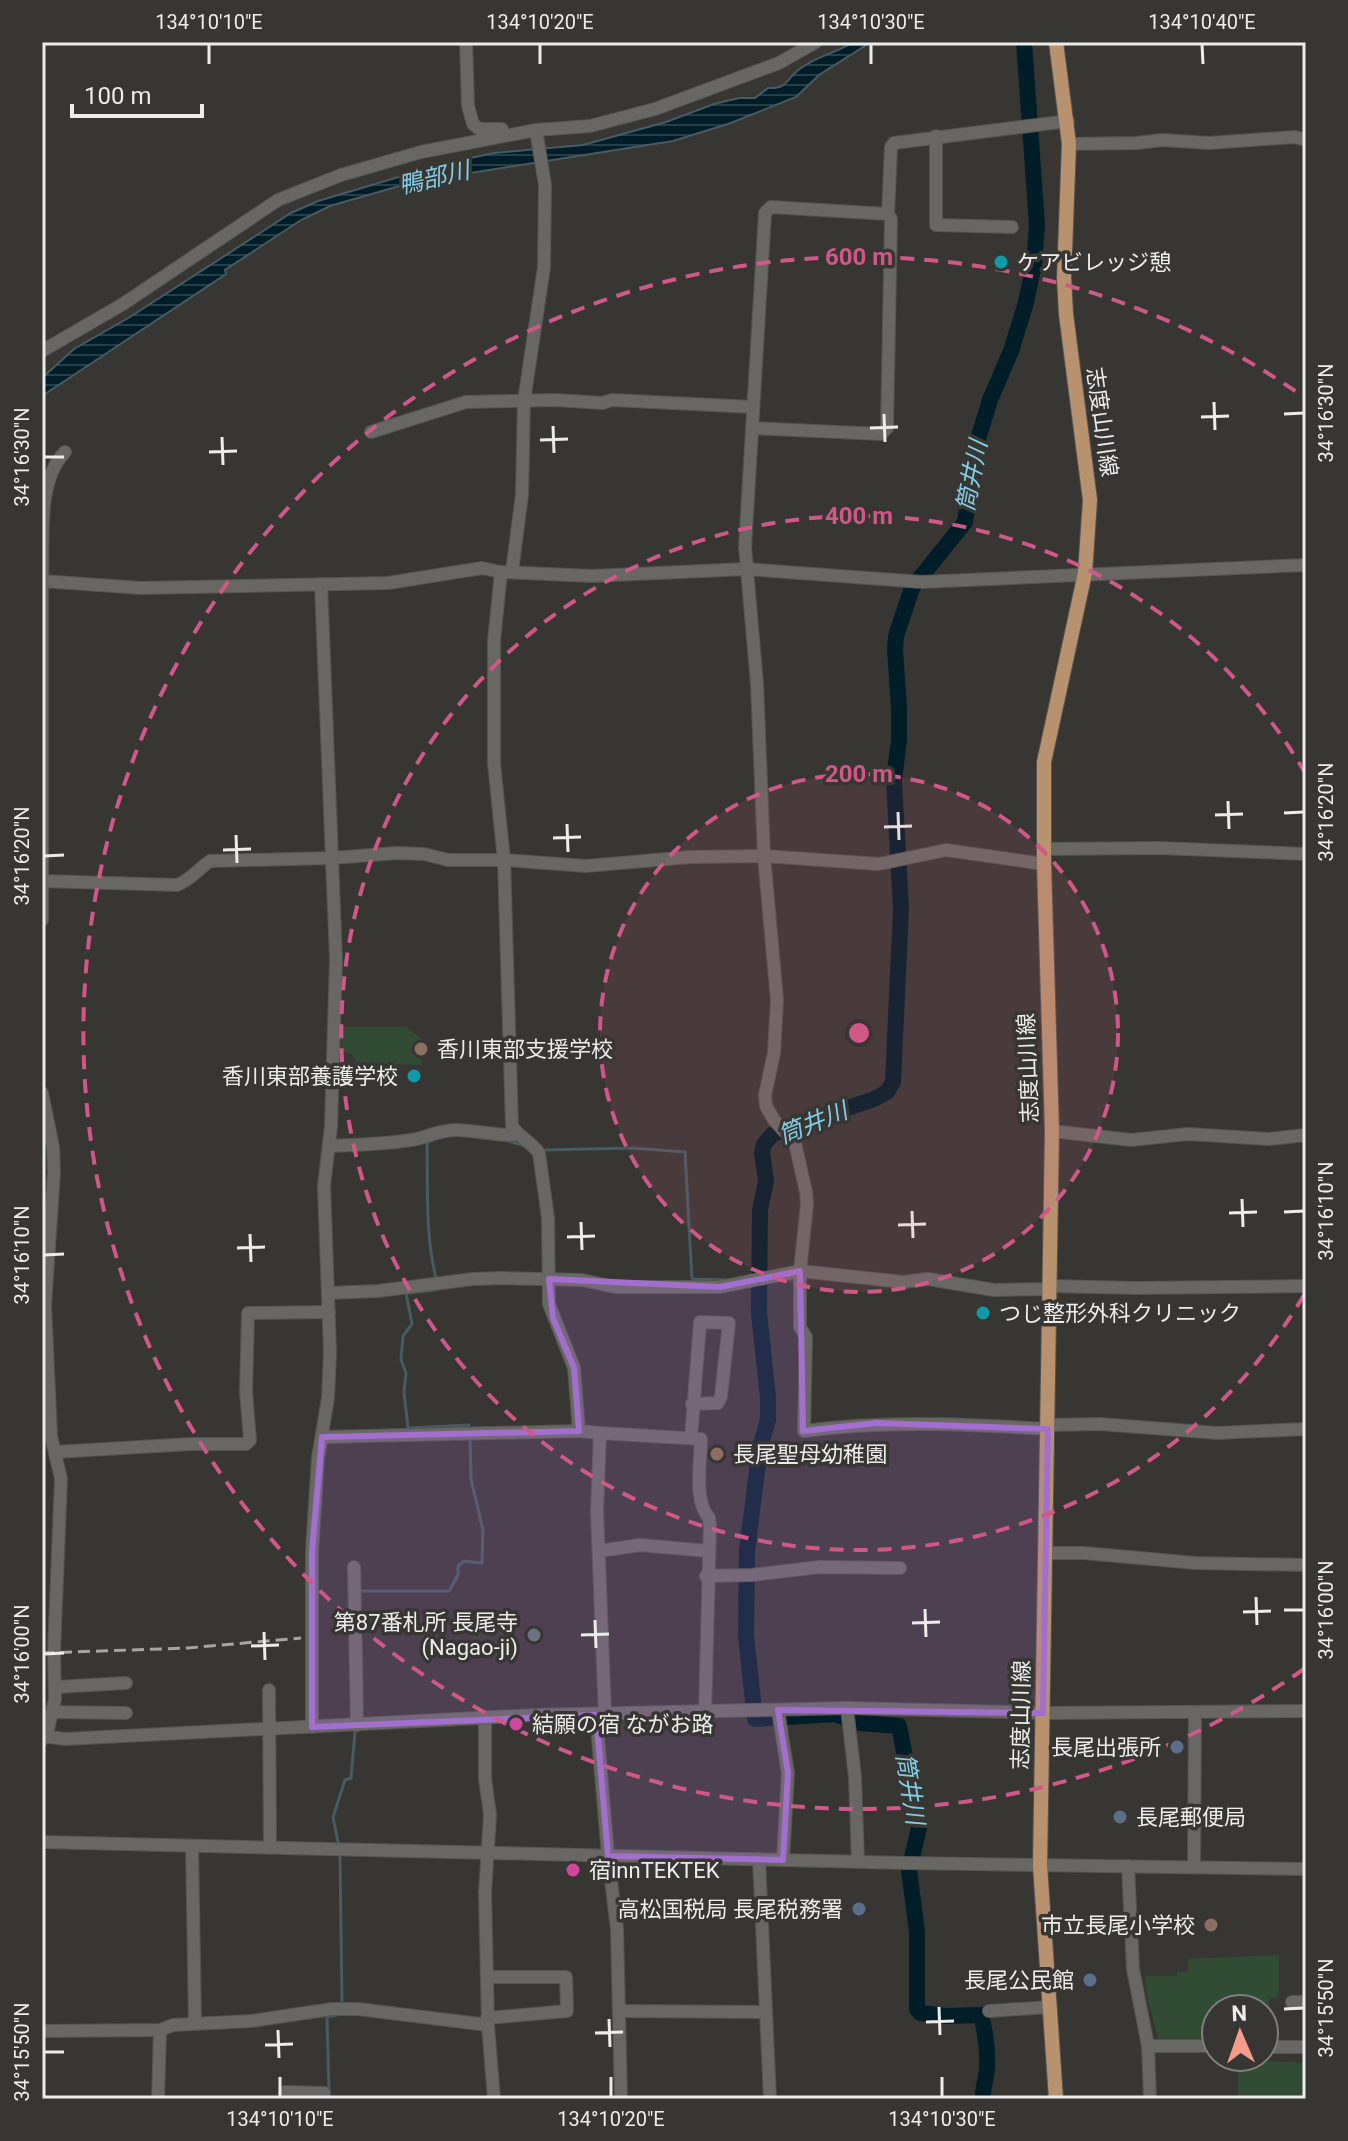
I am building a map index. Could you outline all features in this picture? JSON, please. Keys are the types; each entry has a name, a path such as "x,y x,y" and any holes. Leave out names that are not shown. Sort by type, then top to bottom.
{"main road":[{"name":"志度山川線","path":"1056,42 1069,144 1064,278 1068,337 1090,500 1085,573 1044,762 1052,1131 1040,1865 1056,2099"}],"street":[{"path":"466,42 468,106 473,124 479,129 493,130 524,126 537,132"},
{"path":"42,351 123,304 278,200 301,189 421,152 590,126 655,109 779,63 816,42"},
{"path":"752,428 881,434 887,428 891,219 888,214 891,147 894,143 1068,121"},
{"path":"537,132 543,175 544,267 524,401 522,495 494,641 494,763 504,860 512,1126 539,1153 548,1218 549,1304 574,1368 579,1431"},
{"path":"936,136 936,225 1012,227"},
{"path":"1069,144 1162,140 1209,143 1295,137 1306,140"},
{"path":"888,214 771,207 765,213 746,569 757,684 764,856 777,1012 766,1106 799,1152 807,1204 800,1271 800,1327 806,1337 804,1431 876,1423 1048,1427 1100,1424 1217,1433 1306,1429"},
{"path":"371,432 466,402 602,403 612,400 753,407"},
{"path":"42,920 42,581 46,484 55,462 65,452"},
{"path":"42,581 141,588 388,583 482,568 624,576 746,569 916,582 1306,565"},
{"path":"312,1727 312,1551 316,1482 328,1398 329,1312 324,1186 329,1146 336,959 321,584"},
{"path":"42,881 177,885 187,882 210,861 397,853 424,854 448,860 504,860 586,866 690,857 764,856 879,864 946,850 1044,856 1143,848 1306,854"},
{"path":"42,1093 53,1147 54,1172 43,1305 51,1436 61,1479 54,1652 56,1687 53,1712 43,1737 65,1739 485,1717 756,1710 779,1717 847,1709 1043,1713 1306,1711"},
{"path":"329,1146 392,1141 458,1130 511,1136 517,1134"},
{"path":"1052,1131 1131,1140 1188,1134 1269,1139 1306,1135"},
{"path":"328,1293 386,1290 473,1279 582,1280 615,1287 736,1285 800,1271 903,1282 928,1279 994,1290 1306,1286"},
{"path":"55,1452 246,1444 250,1440 246,1392 248,1313 329,1312"},
{"path":"691,1438 692,1404 700,1322 729,1323 718,1403 692,1404"},
{"path":"322,1437 579,1431 701,1439 700,1499 702,1510 709,1518 705,1713"},
{"path":"600,1433 600,1715 608,1856 617,1929 621,2099"},
{"path":"599,1551 640,1545 708,1551"},
{"path":"1045,1553 1084,1553 1195,1563 1306,1565"},
{"path":"354,1567 357,1725"},
{"path":"706,1576 747,1576 820,1567 900,1568"},
{"path":"56,1687 126,1683"},
{"path":"103,1685 103,1713"},
{"path":"269,1690 270,1847"},
{"path":"847,1709 855,1777 858,1861"},
{"path":"53,1712 126,1713"},
{"path":"1194,1867 1195,1712"},
{"path":"485,1717 485,1778 490,1815 485,1893 488,2021 494,2099"},
{"path":"779,1717 788,1787 783,1860"},
{"path":"42,1842 911,1863 1306,1869"},
{"path":"192,1846 195,2023"},
{"path":"759,1859 770,2099"},
{"path":"1128,1866 1133,1969 1148,2046 1150,2099"},
{"path":"42,2031 160,2030 173,2025 251,2021 339,2009 488,2021 567,2011 566,1977 487,1977"},
{"path":"989,2011 1050,2007"},
{"path":"620,2011 765,2012"},
{"path":"158,2099 160,2030"},
{"path":"1148,2046 1200,2046"},
{"path":"1280,2047 1306,2047"},
{"path":"285,2092 324,2093 324,2099"}],"highlighted area":[{"path":"800,1271 803,1431 876,1423 1048,1429 1043,1713 778,1710 788,1773 783,1860 608,1856 596,1715 312,1727 312,1551 322,1437 579,1431 574,1368 553,1318 549,1279 720,1287"}],"green space":[{"path":"341,1027 406,1027 423,1040 422,1065 357,1063 351,1053 342,1052"},
{"path":"1279,1955 1279,1993 1200,1993 1200,2042 1159,2041 1145,1976 1177,1976 1177,1972 1188,1972 1188,1959"},
{"path":"1280,2062 1306,2063 1306,2099 1238,2099 1238,2073 1280,2073"}],"water":[{"name":"鴨部川","path":"854,42 871,42 819,75 796,97 728,124 673,141 451,176 396,187 330,206 301,220 225,270 226,274 42,396 42,378 74,349 130,317 291,213 318,201 446,163 494,153 583,145 666,122 714,104 755,98 768,88 784,85 808,63"}],"waterway":[{"name":"筒井川","path":"983,2099 987,2054 981,2015 946,2016 920,2013 917,2009 917,1932 909,1870 919,1828 899,1726 860,1723 835,1714 755,1719 746,1636 747,1551 760,1447 768,1420 759,1313 760,1210 766,1181 762,1153 764,1144 773,1134 874,1099 887,1092 893,1082 901,909 894,780 899,740 896,636 912,588 965,522 979,436 1011,351 1034,265 1037,225 1024,42"},
{"path":"435,1139 427,1143 429,1228 436,1278"},
{"path":"505,1140 525,1146"},
{"path":"545,1150 632,1148 685,1152 692,1279 729,1280"},
{"path":"748,1276 761,1272"},
{"path":"436,1290 406,1293 412,1324 403,1336 401,1360 406,1373 404,1392 408,1428 469,1425"},
{"path":"359,1593 449,1591 458,1575 458,1566 464,1561 482,1563 483,1530 471,1479 470,1439"},
{"path":"361,1641 362,1685"},
{"path":"338,1842 333,1817 345,1780 351,1778 355,1732"},
{"path":"340,1857 342,2002"},
{"path":"329,2091 327,2017 337,2015"}],"railway":[{"path":"42,1653 188,1648 301,1638"}],"place":[{"name":"ケアビレッジ憩","path":"1001,262"},
{"name":"香川東部支援学校","path":"421,1049"},
{"name":"香川東部養護学校","path":"414,1076"},
{"name":"つじ整形外科クリニック","path":"983,1313"},
{"name":"長尾聖母幼稚園","path":"717,1454"},
{"name":"第87番札所 長尾寺 (Nagao-ji)","path":"534,1635"},
{"name":"結願の宿 ながお路","path":"516,1724"},
{"name":"長尾出張所","path":"1177,1747"},
{"name":"長尾郵便局","path":"1120,1817"},
{"name":"宿innTEKTEK","path":"573,1870"},
{"name":"高松国税局 長尾税務署","path":"859,1909"},
{"name":"市立長尾小学校","path":"1211,1925"},
{"name":"長尾公民館","path":"1090,1980"}]}
